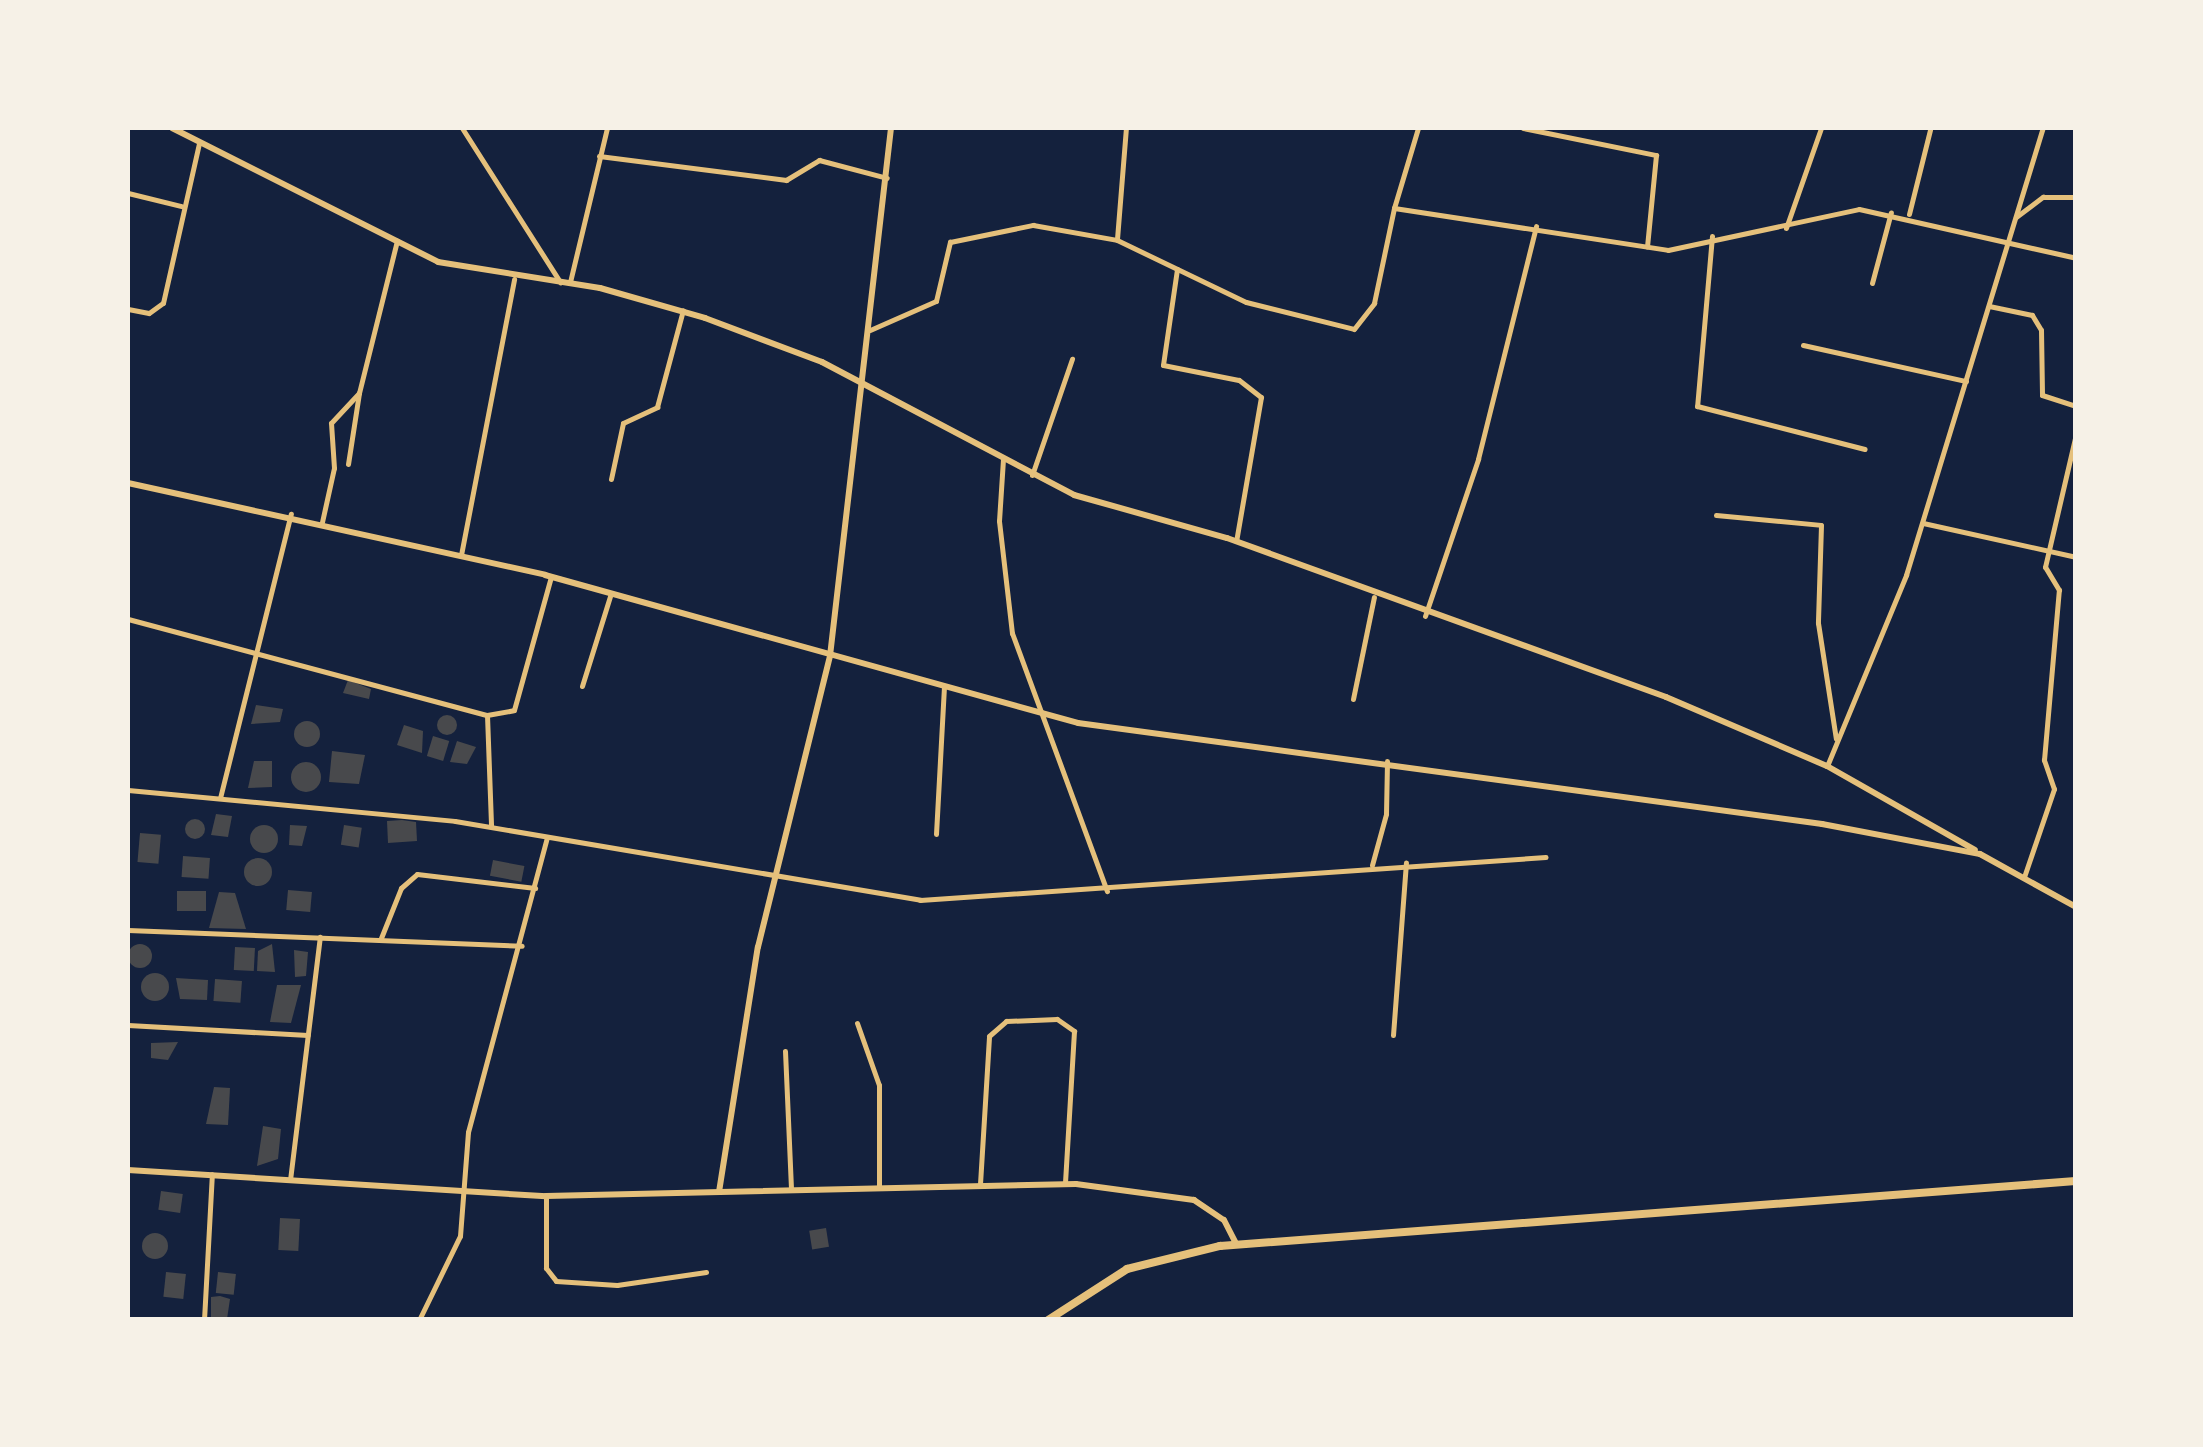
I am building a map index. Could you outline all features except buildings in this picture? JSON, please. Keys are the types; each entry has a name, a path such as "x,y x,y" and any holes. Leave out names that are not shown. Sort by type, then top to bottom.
{"main road":[{"path":"1048,1320 1145,1262 1236,1245 2076,1181"}],"street":[{"path":"172,128 456,268 570,282 683,310 863,384 1032,475 1236,541 1424,616 1572,662 1826,766 2076,906"},
{"path":"462,128 560,282"},
{"path":"570,282 607,128"},
{"path":"719,1192 776,879 830,656 891,128"},
{"path":"1116,240 1126,128"},
{"path":"870,330 936,301 944,251 960,238 1033,225 1116,240 1246,302 1354,328 1374,303 1394,208 1418,128"},
{"path":"1523,128 1656,155 1647,247"},
{"path":"1786,228 1821,128"},
{"path":"1826,766 1923,523 2043,128"},
{"path":"1908,215 1930,130"},
{"path":"128,309 163,303 181,206 200,143"},
{"path":"599,156 786,180 818,160 886,178"},
{"path":"128,193 181,206"},
{"path":"2012,222 2043,196 2076,196"},
{"path":"1394,208 1536,226 1647,247 1786,228 1826,211 1891,212 2076,258"},
{"path":"1872,283 1891,212"},
{"path":"1424,616 1478,459 1536,226"},
{"path":"1712,236 1697,406 1865,449"},
{"path":"348,464 360,393 397,241"},
{"path":"1177,269 1162,365 1239,380 1260,396 1236,541"},
{"path":"462,555 514,278"},
{"path":"1989,306 2032,316 2041,330 2042,395 2076,406"},
{"path":"611,479 624,423 657,408 683,310"},
{"path":"1802,345 1966,381"},
{"path":"1032,475 1072,359"},
{"path":"322,522 334,468 331,423 360,393"},
{"path":"2024,877 2054,789 2044,760 2059,598 2047,550 2076,434"},
{"path":"1003,459 1010,621 1108,890"},
{"path":"2064,482 2076,485"},
{"path":"128,483 290,514 552,576 1043,715 1386,761 1980,854"},
{"path":"220,798 290,514"},
{"path":"1716,515 1821,525 1818,624 1836,742"},
{"path":"1923,523 2076,556"},
{"path":"128,619 256,648 486,715 514,710 552,576"},
{"path":"582,686 611,592"},
{"path":"1353,699 1374,597"},
{"path":"936,834 944,688"},
{"path":"486,715 491,826"},
{"path":"1372,865 1386,814 1386,761"},
{"path":"128,790 491,826 776,879 920,900 1108,890 1406,862 1546,856"},
{"path":"419,1320 460,1236 469,1128 522,946 547,837"},
{"path":"1394,1035 1406,862"},
{"path":"381,938 401,888 417,874 535,888"},
{"path":"128,930 522,946"},
{"path":"290,1180 320,937"},
{"path":"980,1184 992,1030 1066,1020 1074,1043 1065,1184"},
{"path":"857,1022 878,1085 879,1185"},
{"path":"128,1025 308,1035"},
{"path":"785,1051 791,1188"},
{"path":"128,1170 546,1196 879,1185 1065,1184 1194,1200 1224,1220 1236,1245"},
{"path":"204,1320 212,1174"},
{"path":"546,1196 546,1268 556,1281 617,1285 706,1272"}]}
